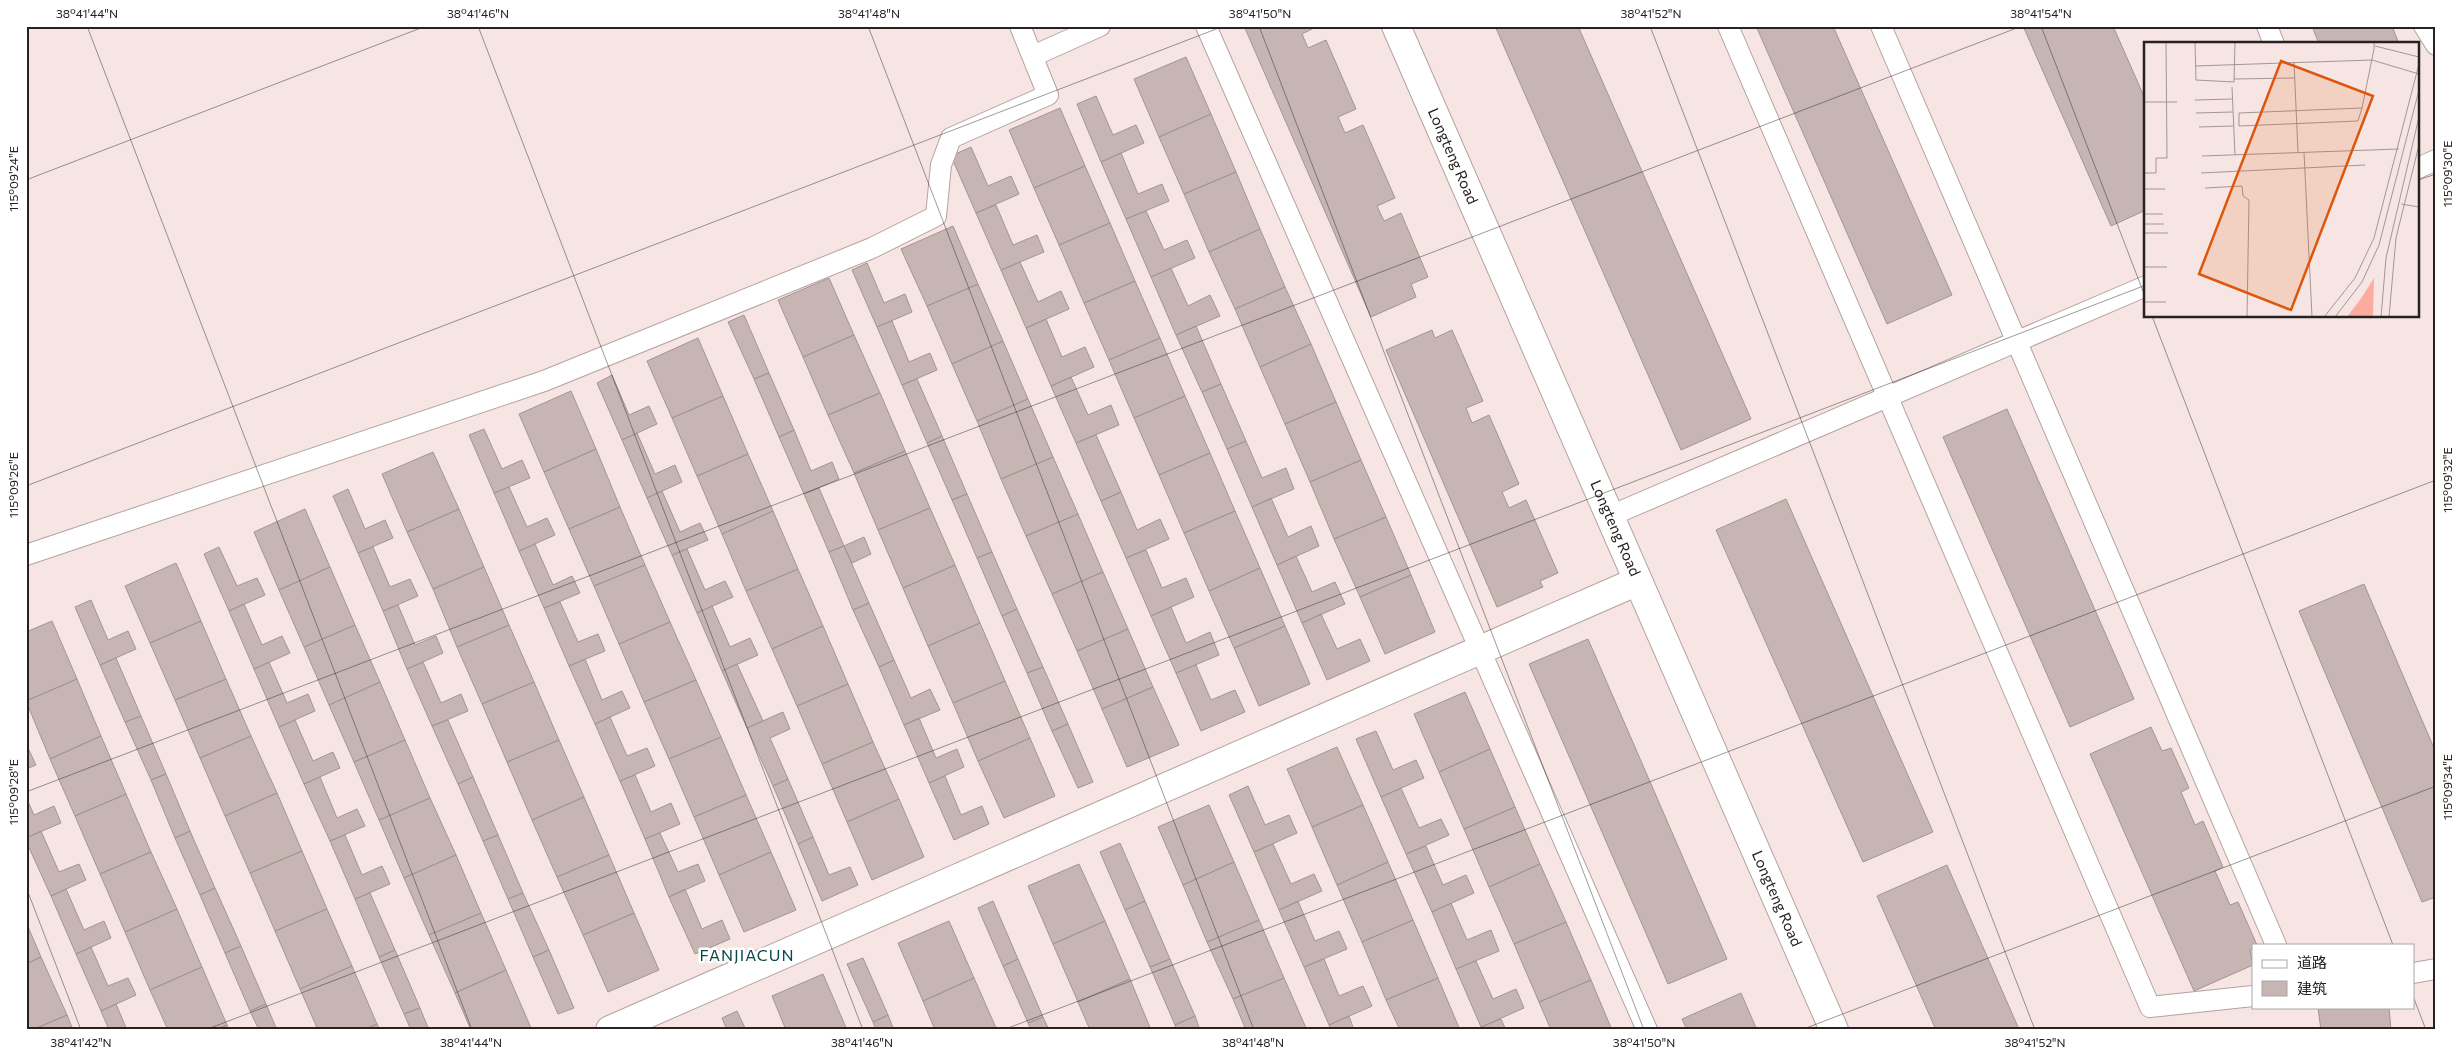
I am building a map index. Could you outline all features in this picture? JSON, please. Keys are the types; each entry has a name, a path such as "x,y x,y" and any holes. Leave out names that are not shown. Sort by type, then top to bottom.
{"street":[{"name":"Longteng Road","path":"1396,26 1834,1030"},
{"path":"610,1030 1638,581"}],"lane":[{"path":"26,555 544,381 872,248 936,216 941,164 951,138 1048,95 1020,26"},
{"path":"1033,56 1100,26"},
{"path":"1206,26 1647,1030"},
{"path":"1728,26 2150,1007 2252,996"},
{"path":"1881,26 2276,944"},
{"path":"2268,26 2273,42"},
{"path":"2424,26 2436,45"},
{"path":"2420,167 2436,160"},
{"path":"1610,516 2144,287"},
{"path":"2414,973 2436,969"}],"building":[{"path":"1244,26 1318,26 1302,34 1308,48 1326,40 1356,109 1338,117 1345,133 1363,125 1395,198 1377,206 1384,221 1401,213 1428,277 1411,284 1416,297 1371,317"},
{"path":"1495,26 1578,26 1751,419 1681,450"},
{"path":"1756,26 1833,26 1952,295 1887,324"},
{"path":"2023,26 2113,26 2144,96 2144,211 2111,226"},
{"path":"2312,26 2392,26 2398,42 2318,42"},
{"path":"1186,57 1211,114 1159,137 1134,79"},
{"path":"1096,96 1113,135 1136,125 1144,143 1101,162 1077,104"},
{"path":"1060,108 1085,166 1034,188 1009,130"},
{"path":"1211,114 1236,172 1184,194 1159,137"},
{"path":"971,147 988,186 1011,176 1019,194 976,213 951,156"},
{"path":"1121,153 1138,194 1162,184 1169,201 1126,219 1101,162"},
{"path":"1085,166 1110,223 1059,245 1034,188"},
{"path":"1236,172 1260,229 1209,252 1184,194"},
{"path":"996,205 1013,245 1037,235 1044,252 1001,270 976,213"},
{"path":"1146,211 1164,250 1187,240 1195,258 1151,277 1126,219"},
{"path":"1110,223 1135,281 1084,303 1059,245"},
{"path":"953,226 978,284 927,306 901,249"},
{"path":"1260,229 1285,287 1235,309 1209,252"},
{"path":"1020,262 1038,302 1061,291 1069,309 1026,328 1001,270"},
{"path":"867,263 884,303 905,294 912,312 877,327 852,270"},
{"path":"1171,268 1188,306 1210,295 1220,316 1176,335 1151,277"},
{"path":"829,278 854,335 803,357 778,300"},
{"path":"1135,281 1160,338 1109,360 1084,303"},
{"path":"978,284 1003,341 952,364 927,306"},
{"path":"1285,287 1311,344 1260,367 1235,309"},
{"path":"744,315 769,373 754,379 728,322"},
{"path":"1046,319 1062,357 1085,347 1094,367 1051,386 1026,328"},
{"path":"892,321 909,362 930,353 937,370 902,385 877,327"},
{"path":"1196,326 1221,384 1202,392 1176,335"},
{"path":"1432,330 1435,338 1452,330 1483,401 1466,408 1472,423 1489,415 1519,484 1502,492 1509,508 1526,500 1558,573 1540,581 1543,587 1497,607 1386,350"},
{"path":"854,335 880,393 828,415 803,357"},
{"path":"698,338 723,396 672,418 647,361"},
{"path":"1160,338 1185,396 1134,418 1109,360"},
{"path":"1003,341 1028,399 977,421 952,364"},
{"path":"1311,344 1336,402 1285,424 1260,367"},
{"path":"769,373 794,430 779,437 754,379"},
{"path":"612,375 629,415 649,406 657,424 622,440 597,383"},
{"path":"1071,377 1088,415 1111,405 1119,425 1076,443 1051,386"},
{"path":"917,379 942,436 927,443 902,385"},
{"path":"1221,384 1246,441 1227,449 1202,392"},
{"path":"571,391 596,449 544,472 519,414"},
{"path":"880,393 905,451 854,473 828,415"},
{"path":"723,396 748,454 697,476 672,418"},
{"path":"1185,396 1210,453 1159,475 1134,418"},
{"path":"1028,399 1053,457 1001,479 977,421"},
{"path":"1336,402 1361,460 1310,482 1285,424"},
{"path":"2007,409 2134,699 2070,727 1943,437"},
{"path":"484,429 502,469 522,460 530,478 494,493 469,435"},
{"path":"794,430 811,471 832,462 839,479 804,494 779,437"},
{"path":"637,433 655,474 675,465 682,482 647,498 622,440"},
{"path":"1096,435 1121,492 1101,501 1076,443"},
{"path":"942,436 967,494 952,500 927,443"},
{"path":"1246,441 1262,478 1286,468 1294,489 1252,507 1227,449"},
{"path":"596,449 620,507 569,529 544,472"},
{"path":"905,451 930,508 878,530 854,473"},
{"path":"433,452 459,509 407,532 382,474"},
{"path":"1210,453 1235,511 1184,533 1159,475"},
{"path":"748,454 773,511 722,534 697,476"},
{"path":"1053,457 1078,514 1026,536 1001,479"},
{"path":"1361,460 1386,517 1334,539 1310,482"},
{"path":"509,487 527,527 547,518 555,535 519,551 494,493"},
{"path":"819,488 844,546 829,552 804,494"},
{"path":"348,489 365,529 385,520 393,538 358,553 333,496"},
{"path":"662,491 680,532 700,523 708,540 672,555 647,498"},
{"path":"1121,492 1137,530 1160,519 1169,539 1126,558 1101,501"},
{"path":"967,494 992,552 977,558 952,500"},
{"path":"1271,498 1288,537 1311,526 1319,546 1277,565 1252,507"},
{"path":"1786,499 1933,832 1863,862 1716,530"},
{"path":"620,507 645,565 594,586 569,529"},
{"path":"930,508 955,565 903,588 878,530"},
{"path":"305,509 330,567 279,590 254,532"},
{"path":"459,509 484,567 433,589 407,532"},
{"path":"773,511 798,569 746,591 722,534"},
{"path":"1235,511 1260,568 1209,591 1184,533"},
{"path":"1078,514 1103,572 1052,594 1026,536"},
{"path":"1386,517 1411,575 1360,597 1334,539"},
{"path":"864,537 871,554 852,563 844,546"},
{"path":"535,544 553,585 572,576 580,593 544,608 519,551"},
{"path":"844,546 869,603 853,610 829,552"},
{"path":"219,547 237,586 257,578 265,595 229,611 204,554"},
{"path":"373,547 390,587 410,579 418,596 383,611 358,553"},
{"path":"687,549 705,590 725,581 733,597 697,613 672,555"},
{"path":"1146,550 1162,588 1186,578 1194,597 1151,616 1126,558"},
{"path":"992,552 1017,609 1002,616 977,558"},
{"path":"1296,556 1312,592 1335,582 1345,604 1302,623 1277,565"},
{"path":"176,563 201,621 150,643 125,586"},
{"path":"645,565 670,622 619,644 594,586"},
{"path":"955,565 980,623 928,646 903,588"},
{"path":"330,567 355,625 304,647 279,590"},
{"path":"484,567 509,625 457,647 433,589"},
{"path":"1260,568 1285,626 1234,648 1209,591"},
{"path":"798,569 823,626 772,649 746,591"},
{"path":"1103,572 1128,629 1077,651 1052,594"},
{"path":"1411,575 1435,632 1385,654 1360,597"},
{"path":"2364,584 2436,753 2436,897 2422,902 2299,611"},
{"path":"91,600 108,640 128,631 136,649 100,665 75,607"},
{"path":"560,602 578,642 598,634 605,651 569,666 544,608"},
{"path":"869,603 894,660 879,667 853,610"},
{"path":"244,604 262,645 282,636 290,653 254,669 229,611"},
{"path":"398,605 415,645 436,636 443,653 407,669 383,611"},
{"path":"712,606 730,647 750,638 758,655 722,671 697,613"},
{"path":"1171,607 1186,643 1210,632 1219,655 1176,673 1151,616"},
{"path":"1017,609 1043,667 1027,673 1002,616"},
{"path":"1321,614 1337,649 1360,639 1370,661 1327,680 1302,623"},
{"path":"52,621 77,679 26,701 26,632"},
{"path":"201,621 226,679 175,700 150,643"},
{"path":"670,622 696,680 644,702 619,644"},
{"path":"980,623 1005,681 953,703 928,646"},
{"path":"355,625 380,682 329,705 304,647"},
{"path":"509,625 534,682 482,704 457,647"},
{"path":"823,626 848,684 797,706 772,649"},
{"path":"1285,626 1310,684 1259,706 1234,648"},
{"path":"1128,629 1153,687 1102,709 1077,651"},
{"path":"1588,639 1727,959 1668,984 1529,664"},
{"path":"116,658 141,716 125,722 100,665"},
{"path":"585,659 602,700 622,691 630,708 595,724 569,666"},
{"path":"894,660 911,698 930,689 940,710 904,725 879,667"},
{"path":"269,662 287,703 308,694 315,711 279,727 254,669"},
{"path":"423,662 441,703 461,694 468,711 432,726 407,669"},
{"path":"737,664 763,721 747,728 722,671"},
{"path":"1196,665 1211,700 1235,690 1245,712 1201,731 1176,673"},
{"path":"1043,667 1068,724 1052,731 1027,673"},
{"path":"77,679 101,736 50,759 26,701"},
{"path":"226,679 251,736 200,758 175,700"},
{"path":"696,680 721,737 669,759 644,702"},
{"path":"1005,681 1030,738 978,761 953,703"},
{"path":"380,682 405,740 354,762 329,705"},
{"path":"534,682 559,740 507,762 482,704"},
{"path":"848,684 873,742 822,764 797,706"},
{"path":"1153,687 1179,745 1127,767 1102,709"},
{"path":"1465,692 1490,749 1439,772 1414,714"},
{"path":"783,712 790,729 770,738 788,779 773,786 747,728"},
{"path":"141,716 166,774 151,780 125,722"},
{"path":"610,717 627,756 647,748 655,766 620,781 595,724"},
{"path":"919,718 936,758 957,749 964,767 929,783 904,725"},
{"path":"295,720 313,761 333,752 340,768 304,784 279,727"},
{"path":"448,720 473,777 458,784 432,726"},
{"path":"1068,724 1093,782 1078,788 1052,731"},
{"path":"2151,727 2162,751 2171,748 2189,788 2181,792 2195,825 2203,821 2223,867 2215,871 2230,905 2238,902 2257,944 2252,944 2252,949 2250,950 2252,965 2194,991 2090,754"},
{"path":"1376,731 1393,770 1416,760 1424,778 1381,797 1356,739"},
{"path":"101,736 126,794 75,816 50,759"},
{"path":"251,736 277,793 225,816 200,758"},
{"path":"721,737 746,795 694,817 669,759"},
{"path":"1030,738 1055,796 1004,818 978,761"},
{"path":"405,740 430,798 379,820 354,762"},
{"path":"559,740 584,797 532,820 507,762"},
{"path":"873,742 899,799 847,822 822,764"},
{"path":"1337,747 1363,805 1312,827 1287,769"},
{"path":"28,748 36,765 26,769 26,749"},
{"path":"1490,749 1515,807 1464,829 1439,772"},
{"path":"166,774 190,831 175,838 151,780"},
{"path":"635,775 651,812 671,803 680,824 645,839 620,781"},
{"path":"945,776 961,815 982,806 989,824 954,840 929,783"},
{"path":"320,777 337,818 357,809 365,826 330,841 304,784"},
{"path":"473,777 498,835 483,841 458,784"},
{"path":"788,779 813,837 798,844 773,786"},
{"path":"1248,786 1265,825 1289,815 1297,833 1254,852 1229,795"},
{"path":"1401,788 1419,828 1441,819 1449,835 1406,854 1381,797"},
{"path":"277,793 302,851 250,873 225,816"},
{"path":"126,794 151,852 100,874 75,816"},
{"path":"746,795 771,852 719,875 694,817"},
{"path":"26,797 34,815 54,806 61,823 26,838"},
{"path":"584,797 609,855 557,877 532,820"},
{"path":"430,798 456,855 404,878 379,820"},
{"path":"899,799 924,857 872,880 847,822"},
{"path":"1209,805 1234,862 1183,885 1158,827"},
{"path":"1363,805 1388,862 1337,885 1312,827"},
{"path":"1515,807 1540,864 1489,887 1464,829"},
{"path":"41,831 59,872 79,864 86,880 51,896 26,841 26,838"},
{"path":"190,831 215,888 200,895 175,838"},
{"path":"660,833 678,872 698,864 705,881 669,897 645,839"},
{"path":"345,835 362,875 382,866 390,884 355,899 330,841"},
{"path":"498,835 523,893 508,899 483,841"},
{"path":"813,837 829,875 850,867 858,885 822,901 798,844"},
{"path":"1120,843 1145,901 1125,910 1100,852"},
{"path":"1273,844 1291,884 1314,874 1322,891 1279,910 1254,852"},
{"path":"1426,846 1443,885 1466,875 1474,893 1432,912 1406,854"},
{"path":"302,851 327,909 275,931 250,873"},
{"path":"151,852 177,909 125,932 100,874"},
{"path":"771,852 796,910 744,932 719,875"},
{"path":"456,855 481,913 429,935 404,878"},
{"path":"609,855 634,913 583,935 557,877"},
{"path":"1234,862 1259,920 1207,942 1183,885"},
{"path":"1388,862 1413,920 1362,942 1337,885"},
{"path":"1079,864 1105,921 1053,944 1028,886"},
{"path":"1540,864 1566,922 1514,944 1489,887"},
{"path":"1947,865 2018,1027 2011,1030 1936,1030 1877,896"},
{"path":"215,888 241,946 225,953 200,895"},
{"path":"66,889 84,930 104,921 111,938 76,954 51,896"},
{"path":"685,889 702,929 722,920 730,939 695,954 669,897"},
{"path":"370,893 395,950 379,957 355,899"},
{"path":"523,893 549,950 533,957 508,899"},
{"path":"993,901 1018,959 1003,966 978,908"},
{"path":"1145,901 1170,959 1150,967 1125,910"},
{"path":"1298,901 1315,941 1339,931 1347,949 1304,967 1279,910"},
{"path":"1451,903 1467,940 1491,930 1499,951 1456,969 1432,912"},
{"path":"177,909 202,967 150,990 125,932"},
{"path":"327,909 352,966 300,989 275,931"},
{"path":"481,913 506,970 455,993 429,935"},
{"path":"634,913 659,970 608,992 583,935"},
{"path":"1259,920 1284,978 1233,999 1207,942"},
{"path":"1413,920 1438,978 1386,1000 1362,942"},
{"path":"949,921 974,978 923,1001 898,943"},
{"path":"1105,921 1130,979 1078,1002 1053,944"},
{"path":"26,922 41,957 26,964"},
{"path":"1566,922 1591,980 1539,1002 1514,944"},
{"path":"241,946 266,1004 250,1011 225,953"},
{"path":"91,947 108,986 128,978 136,995 101,1011 76,954"},
{"path":"395,950 420,1008 404,1014 379,957"},
{"path":"549,950 574,1008 558,1014 533,957"},
{"path":"41,957 67,1015 32,1030 26,1030 26,964"},
{"path":"863,958 888,1015 873,1022 847,964"},
{"path":"1018,959 1043,1017 1028,1023 1003,966"},
{"path":"1170,959 1195,1016 1175,1025 1150,967"},
{"path":"1324,959 1339,996 1363,986 1372,1006 1329,1025 1304,967"},
{"path":"1476,961 1493,999 1516,989 1524,1008 1481,1027 1456,969"},
{"path":"352,966 377,1024 363,1030 318,1030 300,989"},
{"path":"202,967 227,1025 215,1030 168,1030 150,990"},
{"path":"506,970 531,1028 471,1030 455,993"},
{"path":"823,974 847,1030 786,1030 772,996"},
{"path":"974,978 997,1030 935,1030 923,1001"},
{"path":"1284,978 1307,1030 1246,1030 1233,999"},
{"path":"1438,978 1460,1030 1400,1030 1386,1000"},
{"path":"1130,979 1151,1030 1090,1030 1078,1002"},
{"path":"1591,980 1612,1030 1551,1030 1539,1002"},
{"path":"1741,993 1757,1030 1687,1030 1682,1019"},
{"path":"116,1004 127,1030 109,1030 101,1011"},
{"path":"266,1004 277,1030 259,1030 250,1011"},
{"path":"420,1008 429,1030 411,1030 404,1014"},
{"path":"2318,1008 2389,1008 2391,1030 2321,1030"},
{"path":"737,1011 746,1030 727,1030 722,1018"},
{"path":"67,1015 73,1030 32,1030"},
{"path":"888,1015 894,1030 876,1030 873,1022"},
{"path":"1195,1016 1200,1030 1177,1030 1175,1025"},
{"path":"1349,1016 1354,1030 1331,1030 1329,1025"},
{"path":"1043,1017 1049,1030 1031,1030 1028,1023"},
{"path":"1501,1019 1506,1030 1483,1030 1481,1027"},
{"path":"377,1024 380,1030 363,1030"},
{"path":"227,1025 229,1030 215,1030"}],"district":[{"name":"FANJIACUN","path":"747,955"}]}
